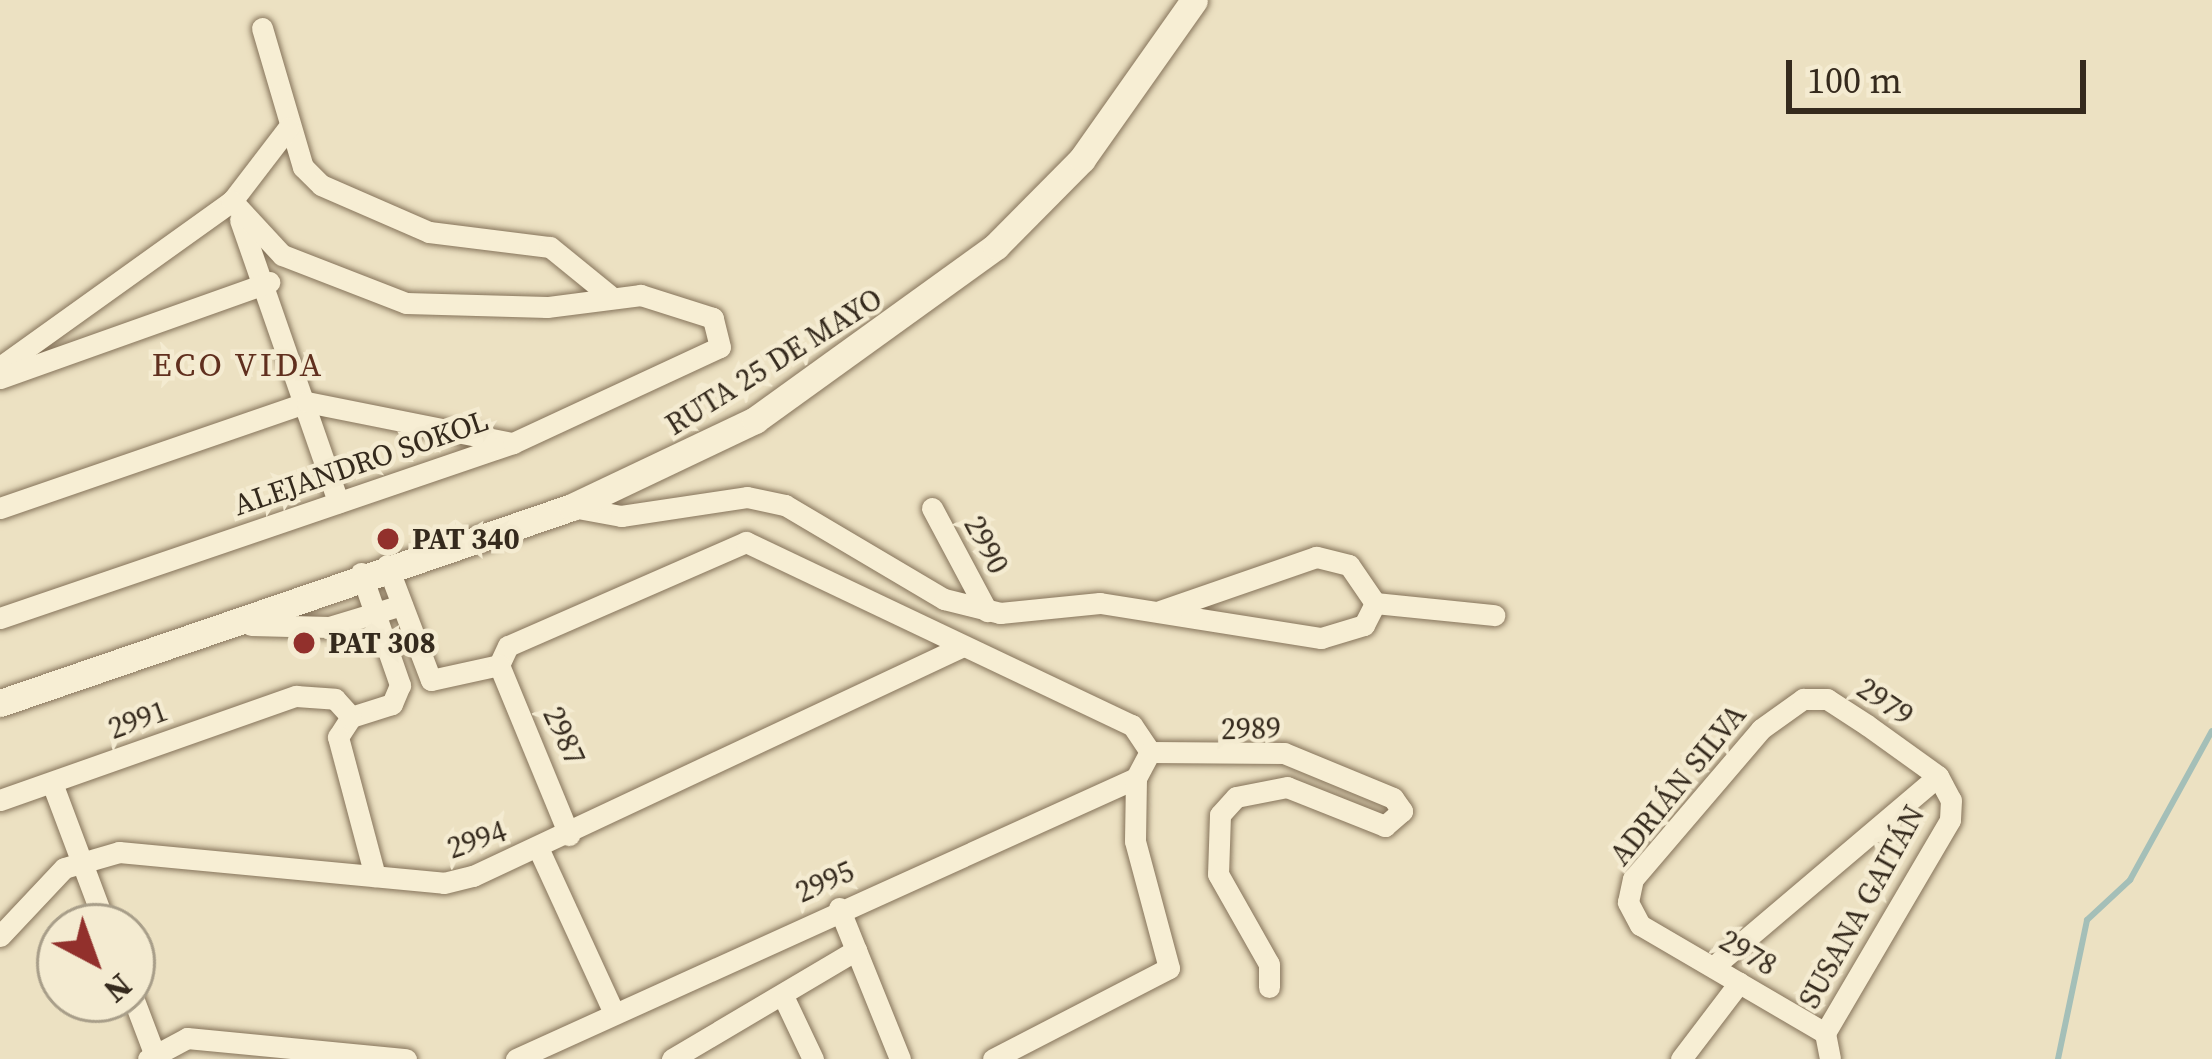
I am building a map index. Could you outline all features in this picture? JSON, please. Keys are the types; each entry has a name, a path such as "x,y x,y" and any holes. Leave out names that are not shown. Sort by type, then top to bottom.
{"main road":[{"name":"RUTA 25 DE MAYO","path":"0,703 374,569 572,507 755,420 996,246 1082,159 1194,0"}],"street":[{"path":"262,28 286,87 288,128 303,167 354,208 484,244 550,247 609,295"},
{"path":"0,367 232,201 288,128"},
{"path":"232,201 269,282 338,502"},
{"path":"232,201 282,255 406,303 548,307 609,295"},
{"path":"0,378 269,282"},
{"name":"ALEJANDRO SOKOL","path":"0,618 513,443 660,379 720,347 724,334 682,302 609,295"},
{"path":"0,508 307,402 513,443"},
{"path":"572,507 621,516 748,497 785,505 944,598 993,612 1160,611 1321,638 1364,625 1375,603"},
{"name":"2990","path":"932,508 993,612"},
{"path":"374,569 402,605 431,680 499,665 508,646 746,542 1132,725 1150,752 1136,778 1136,841 1169,968 993,1059"},
{"path":"1160,611 1316,556 1349,565 1375,603 1494,615"},
{"path":"374,569 375,615 400,685 392,704 351,717 338,737 375,876"},
{"path":"185,635 375,615 402,605"},
{"name":"2994","path":"80,858 444,883 539,850 961,646"},
{"name":"2987","path":"499,665 569,835"},
{"name":"2991","path":"0,800 296,696 335,700 351,717"},
{"name":"2979","path":"1780,708 1827,699 1942,781"},
{"name":"ADRIÁN SILVA","path":"1640,926 1628,902 1633,879 1780,708"},
{"name":"2989","path":"1150,752 1284,754 1402,811 1370,825 1286,787 1236,796 1212,838 1218,874 1269,964 1269,987"},
{"path":"1250,756 1262,788"},
{"name":"2995","path":"516,1059 839,908 1136,778"},
{"path":"1713,967 1942,781"},
{"name":"SUSANA GAITÁN","path":"1830,1059 1825,1033 1950,820 1942,781"},
{"path":"52,783 97,903"},
{"path":"539,850 614,1011"},
{"path":"0,936 80,858"},
{"path":"839,908 900,1059"},
{"name":"2978","path":"1640,926 1825,1033"},
{"path":"672,1059 784,998 856,950"},
{"path":"1681,1059 1739,982"},
{"path":"784,998 813,1059"},
{"path":"145,1023 158,1052"},
{"path":"158,1052 406,1059"},
{"path":"158,1052 197,1059"}],"waterway":[{"path":"2058,1059 2087,920 2130,880 2212,731"}],"place":[{"name":"PAT 340","path":"388,539"},
{"name":"PAT 308","path":"304,643"}],"district":[{"name":"ECO VIDA","path":"238,365"}]}
